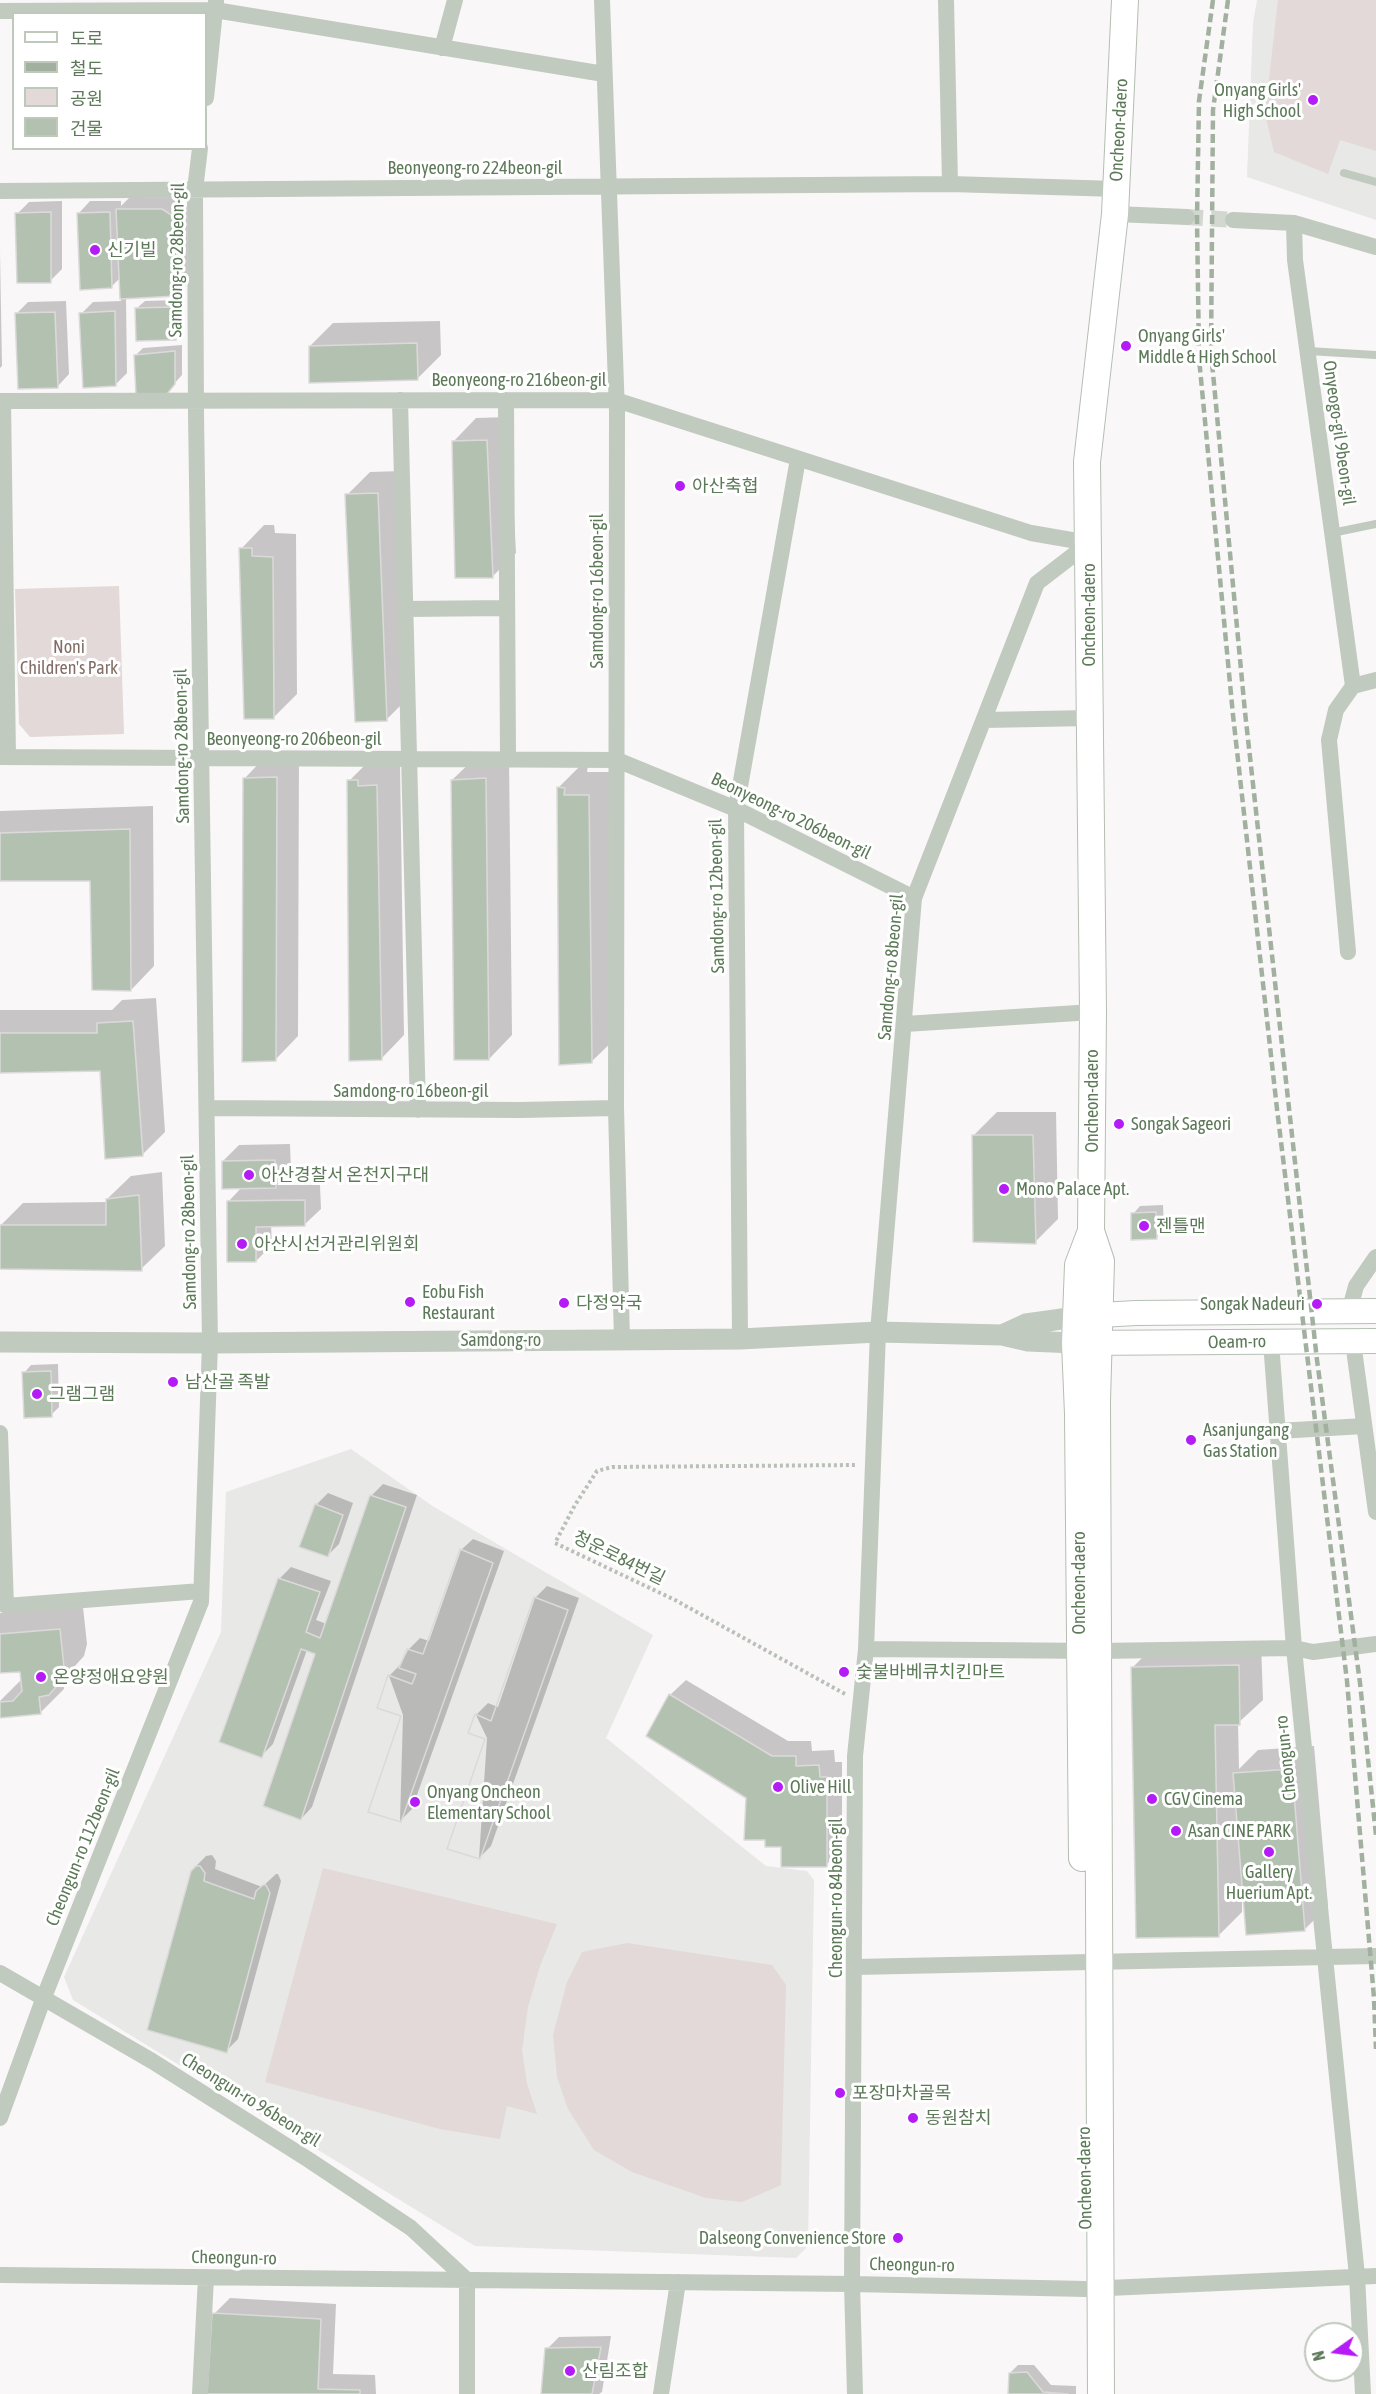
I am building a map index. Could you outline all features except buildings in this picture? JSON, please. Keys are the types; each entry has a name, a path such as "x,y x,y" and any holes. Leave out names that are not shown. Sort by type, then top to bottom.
{"main road":[{"name":"Oncheon-daero","path":"1087,2394 1093,2288 1087,1316 1078,1265 1091,1231 1093,1012 1087,462 1115,214 1125,0"},
{"name":"Oeam-ro","path":"1087,1316 1376,1311"},
{"name":"Oeam-ro","path":"1087,1343 1364,1342"},
{"name":"Oncheon-daero","path":"1093,2288 1101,2394"}],"street":[{"path":"442,48 455,0"},
{"name":"Samdong-ro 16beon-gil","path":"602,0 616,400 616,1108 622,1340"},
{"path":"946,0 950,184"},
{"path":"207,88 215,5"},
{"path":"4,7 215,5 442,48 604,74"},
{"name":"Samdong-ro 28beon-gil","path":"200,150 195,189 196,400 210,1343"},
{"name":"Beonyeong-ro 224beon-gil","path":"0,191 950,184 1117,189"},
{"path":"1115,214 1187,217"},
{"path":"1233,220 1294,223 1376,247"},
{"name":"Onyeogo-gil 9beon-gil","path":"1294,223 1295,260 1353,686"},
{"path":"400,400 418,1110"},
{"path":"506,400 508,759"},
{"name":"Beonyeong-ro 216beon-gil","path":"1,401 616,400 1030,533 1089,543"},
{"name":"Beonyeong-ro 206beon-gil","path":"1,401 4,757 617,760 736,809 914,898"},
{"name":"Samdong-ro 12beon-gil","path":"740,1338 736,809 798,459"},
{"name":"Samdong-ro 8beon-gil","path":"878,1332 914,898 1037,583 1089,543"},
{"path":"405,609 507,608"},
{"path":"1348,952 1329,740 1336,710 1353,686 1376,680"},
{"path":"984,720 1090,718"},
{"path":"905,1024 1093,1012"},
{"name":"Samdong-ro 16beon-gil","path":"207,1108 418,1110 616,1108"},
{"path":"1349,1312 1356,1286 1376,1257"},
{"name":"Samdong-ro","path":"1002,1335 1026,1324 1087,1316"},
{"name":"Samdong-ro","path":"0,1342 622,1340 878,1332 1002,1335 1028,1341 1087,1343"},
{"name":"Cheongun-ro 84beon-gil","path":"855,2394 852,2284 855,1756 866,1649 878,1332"},
{"name":"Cheongun-ro","path":"1271,1342 1294,1648 1357,2276"},
{"path":"1364,1342 1364,1426 1376,1512"},
{"name":"Cheongun-ro 112beon-gil","path":"0,2118 44,1997 201,1602 210,1343"},
{"path":"1278,1431 1364,1426"},
{"path":"0,1433 6,1606 201,1591"},
{"name":"Oncheon-daero","path":"866,1649 1089,1651 1294,1648 1314,1652 1376,1644"},
{"path":"855,1967 1376,1956"},
{"name":"Cheongun-ro 96beon-gil","path":"0,1973 152,2061 364,2197 411,2228 467,2280"},
{"name":"Cheongun-ro","path":"0,2275 1093,2288 1376,2276"},
{"path":"1357,2276 1363,2394"},
{"path":"200,2394 207,2277"},
{"path":"467,2280 467,2394"},
{"path":"662,2394 678,2282"}],"lane":[{"path":"1344,173 1376,182"},
{"path":"1308,351 1376,355"},
{"path":"1332,532 1376,524"}],"path":[{"name":"청운로84번길","path":"859,1702 675,1600 555,1543 575,1505 597,1471 612,1467 873,1464"}],"shaded area":[{"name":"Onyang Girls' High School","path":"1257,0 1376,0 1376,220 1247,177 1253,23"},
{"name":"Onyang Oncheon Elementary School","path":"351,1449 434,1507 653,1635 606,1738 766,1866 807,1871 814,1880 808,2246 796,2258 475,2246 73,2000 64,1977 221,1632 226,1492"}],"green space":[{"name":"Onyang Girls' High School","path":"1278,0 1376,0 1376,151 1340,140 1328,174 1274,152 1265,114"},
{"name":"Noni Children's Park","path":"119,586 124,734 30,737 19,724 15,589"},
{"path":"323,1868 557,1924 540,1966 528,2007 522,2050 527,2084 537,2114 507,2106 500,2139 440,2129 265,2082"},
{"path":"627,1943 772,1965 786,1985 781,2185 742,2202 706,2198 632,2172 594,2150 568,2109 557,2077 553,2035 567,1982 582,1952"}],"tunnel":[{"path":"1187,217 1233,220"}],"railway":[{"path":"1213,0 1199,101 1197,219 1199,358 1233,715 1277,1109 1347,1681 1374,1998 1376,2049"},
{"path":"1228,0 1213,110 1211,352 1245,712 1317,1360 1360,1683 1376,1835"}],"place":[{"name":"Onyang Girls' High School","path":"1313,100"},
{"name":"신기빌","path":"95,250"},
{"name":"Onyang Girls' Middle & High School","path":"1126,346"},
{"name":"아산축협","path":"680,486"},
{"name":"Songak Sageori","path":"1119,1124"},
{"name":"아산경찰서 온천지구대","path":"249,1175"},
{"name":"Mono Palace Apt.","path":"1004,1189"},
{"name":"젠틀맨","path":"1144,1226"},
{"name":"아산시선거관리위원회","path":"242,1244"},
{"name":"Eobu Fish Restaurant","path":"410,1302"},
{"name":"다정약국","path":"564,1303"},
{"name":"Songak Nadeuri","path":"1317,1304"},
{"name":"남산골 족발","path":"173,1382"},
{"name":"그램그램","path":"37,1394"},
{"name":"Asanjungang Gas Station","path":"1191,1440"},
{"name":"숯불바베큐치킨마트","path":"844,1672"},
{"name":"온양정애요양원","path":"41,1677"},
{"name":"Olive Hill","path":"778,1787"},
{"name":"CGV Cinema","path":"1152,1799"},
{"name":"Onyang Oncheon Elementary School","path":"415,1802"},
{"name":"Asan CINE PARK","path":"1176,1831"},
{"name":"Gallery Huerium Apt.","path":"1269,1852"},
{"name":"포장마차골목","path":"840,2093"},
{"name":"동원참치","path":"913,2118"},
{"name":"Dalseong Convenience Store","path":"898,2238"},
{"name":"산림조합","path":"570,2371"}]}
